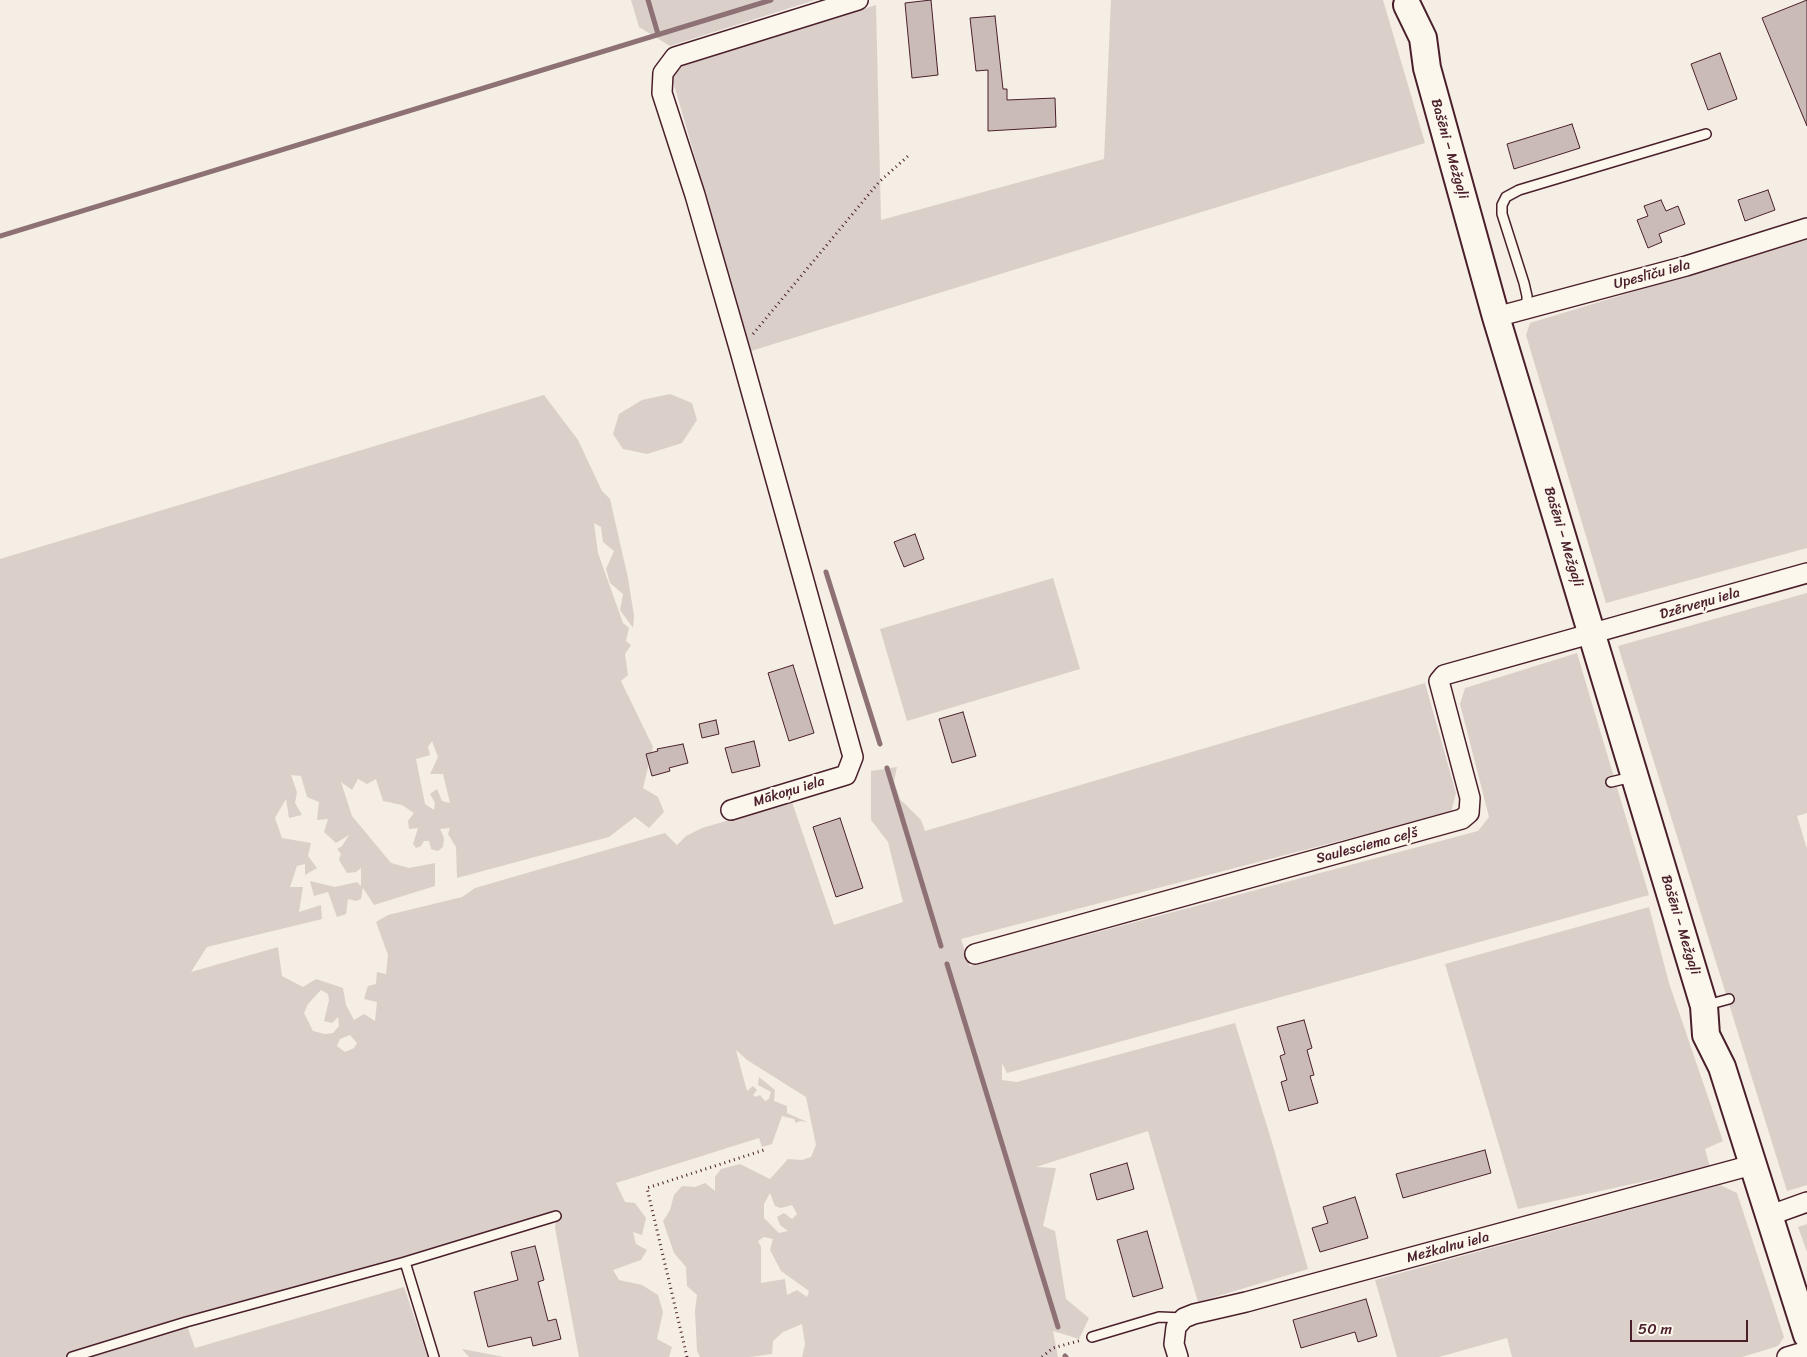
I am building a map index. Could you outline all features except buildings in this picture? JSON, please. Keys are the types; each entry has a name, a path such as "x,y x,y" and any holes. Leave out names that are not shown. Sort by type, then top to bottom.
{"street":[{"path":"740,351 695,195 662,93 663,73 675,57 858,0"},
{"name":"Bašēni – Mežgaļi","path":"1406,2 1423,38 1427,68 1496,317 1592,635 1623,779 1704,1006 1713,1018 1719,1031 1723,1049 1722,1067 1807,1335"},
{"name":"Upeslīču iela","path":"1496,317 1686,266 1807,228"},
{"name":"Mākoņu iela","path":"731,810 846,775 853,757 740,351"},
{"name":"Dzērveņu iela","path":"1592,635 1807,573"},
{"name":"Saulesciema ceļš","path":"975,954 1462,819 1470,813 1470,798 1439,681 1444,676 1592,635"},
{"name":"Mežkalnu iela","path":"1184,1318 1752,1165"},
{"path":"1768,1216 1807,1202"},
{"path":"1178,1357 1174,1344 1176,1328 1184,1318"},
{"path":"1788,1357 1807,1351"}],"lane":[{"path":"1527,309 1524,283 1502,214 1502,205 1506,197 1519,190 1706,134"},
{"path":"1704,1006 1729,999"},
{"path":"72,1357 186,1322 404,1262 556,1216"},
{"path":"404,1262 434,1357"},
{"path":"1092,1337 1159,1317 1184,1318"}],"path":[{"path":"740,351 879,182 908,156"},
{"path":"687,1357 647,1188 767,1149"},
{"path":"1042,1357 1052,1348 1092,1337"}],"shaded area":[{"path":"631,0 815,0 670,46 639,27"},
{"path":"1111,0 1383,0 1425,143 751,351 672,78 682,64 876,5 881,220 1104,159"},
{"path":"1807,239 1807,548 1606,603 1526,335 1530,323"},
{"path":"670,394 692,403 697,420 682,443 647,454 623,449 613,434 619,414 642,400"},
{"path":"544,395 578,440 602,491 610,499 628,578 634,616 633,628 620,610 623,594 610,583 606,569 614,551 603,542 601,527 594,523 598,553 623,623 629,628 626,641 631,645 625,654 628,675 621,681 653,747 643,788 658,797 664,812 649,828 635,817 609,837 457,878 456,847 448,834 450,828 440,829 444,838 443,847 438,851 431,849 429,841 424,841 421,846 416,848 413,844 418,828 409,829 408,821 414,813 402,805 383,801 376,779 367,784 358,779 352,790 341,782 352,816 391,863 409,868 435,863 435,886 374,905 363,888 361,899 356,901 348,899 346,914 337,917 328,892 314,896 310,881 335,887 357,882 361,886 361,868 356,872 347,873 339,860 341,854 337,849 342,846 349,835 336,843 324,832 328,819 317,820 319,802 307,797 301,776 291,775 297,792 295,803 302,815 289,818 286,799 275,818 282,838 311,843 308,856 317,868 305,875 305,864 297,866 290,887 303,887 299,912 321,905 322,919 207,947 191,972 278,947 282,976 303,987 316,979 343,988 346,1005 354,1020 364,1014 375,1021 377,1002 364,999 368,986 376,984 377,972 386,974 388,955 376,922 388,915 462,897 475,888 665,833 677,845 686,836 702,828 792,802 834,925 903,902 888,842 871,820 871,771 897,767 894,781 900,799 921,820 925,831 1425,683 1456,793 1451,812 961,939 970,966 1478,831 1489,817 1460,704 1465,688 1577,653 1649,895 1007,1073 1002,1063 1002,1080 1017,1082 1235,1023 1271,1139 1308,1269 1198,1302 1148,1131 1036,1167 1056,1168 1043,1226 1055,1231 1066,1299 1089,1318 1079,1339 1053,1331 1058,1357 802,1357 805,1344 802,1324 783,1332 773,1341 772,1354 750,1357 700,1357 697,1351 695,1311 697,1295 687,1286 686,1267 674,1253 663,1221 670,1210 674,1195 682,1186 695,1187 705,1183 715,1191 715,1177 721,1169 740,1164 770,1179 788,1159 802,1160 811,1157 816,1145 806,1097 747,1060 736,1050 747,1091 753,1086 757,1090 753,1095 756,1097 760,1095 765,1101 769,1099 771,1092 758,1085 759,1077 775,1090 774,1101 787,1106 787,1113 807,1122 800,1121 796,1123 794,1119 782,1116 772,1144 762,1147 759,1138 616,1183 625,1202 635,1203 646,1218 642,1235 633,1232 636,1244 647,1250 641,1260 613,1270 619,1280 642,1285 658,1295 663,1312 657,1339 672,1347 669,1357 579,1357 555,1228 556,1217 186,1323 195,1348 404,1287 428,1357 0,1357 0,559","holes":["432,741 438,757 430,774 443,774 450,803 442,801 437,789 430,794 435,803 434,810 425,804 416,759 430,755 428,747","321,990 328,994 329,1000 324,1021 332,1023 338,1017 339,1026 333,1033 325,1034 313,1031 304,1013 308,1004","350,1035 357,1043 354,1048 345,1052 337,1046 340,1039","770,1193 775,1206 781,1208 792,1205 797,1214 792,1219 784,1213 777,1217 780,1225 788,1231 779,1233 764,1218 764,1204","764,1237 773,1239 770,1250 781,1271 809,1291 807,1297 797,1290 787,1295 785,1279 761,1283 761,1247 758,1241"]},
{"path":"1053,578 1080,669 907,721 880,629"},
{"path":"1807,593 1807,813 1797,816 1807,849 1807,1185 1787,1191 1618,646"},
{"path":"1649,907 1669,983 1723,1141 1705,1149 1710,1167 1518,1209 1445,964"},
{"path":"1720,1185 1737,1193 1784,1337 1778,1346 1742,1357 1512,1357 1507,1338 1439,1357 1397,1357 1375,1280"},
{"path":"1807,1224 1807,1252 1798,1227"},
{"path":"462,1349 504,1357 469,1357"}],"waterway":[{"path":"648,0 658,34"},
{"path":"0,236 771,0"},
{"path":"826,572 880,744"},
{"path":"887,768 941,946"},
{"path":"947,964 1058,1327"}]}
